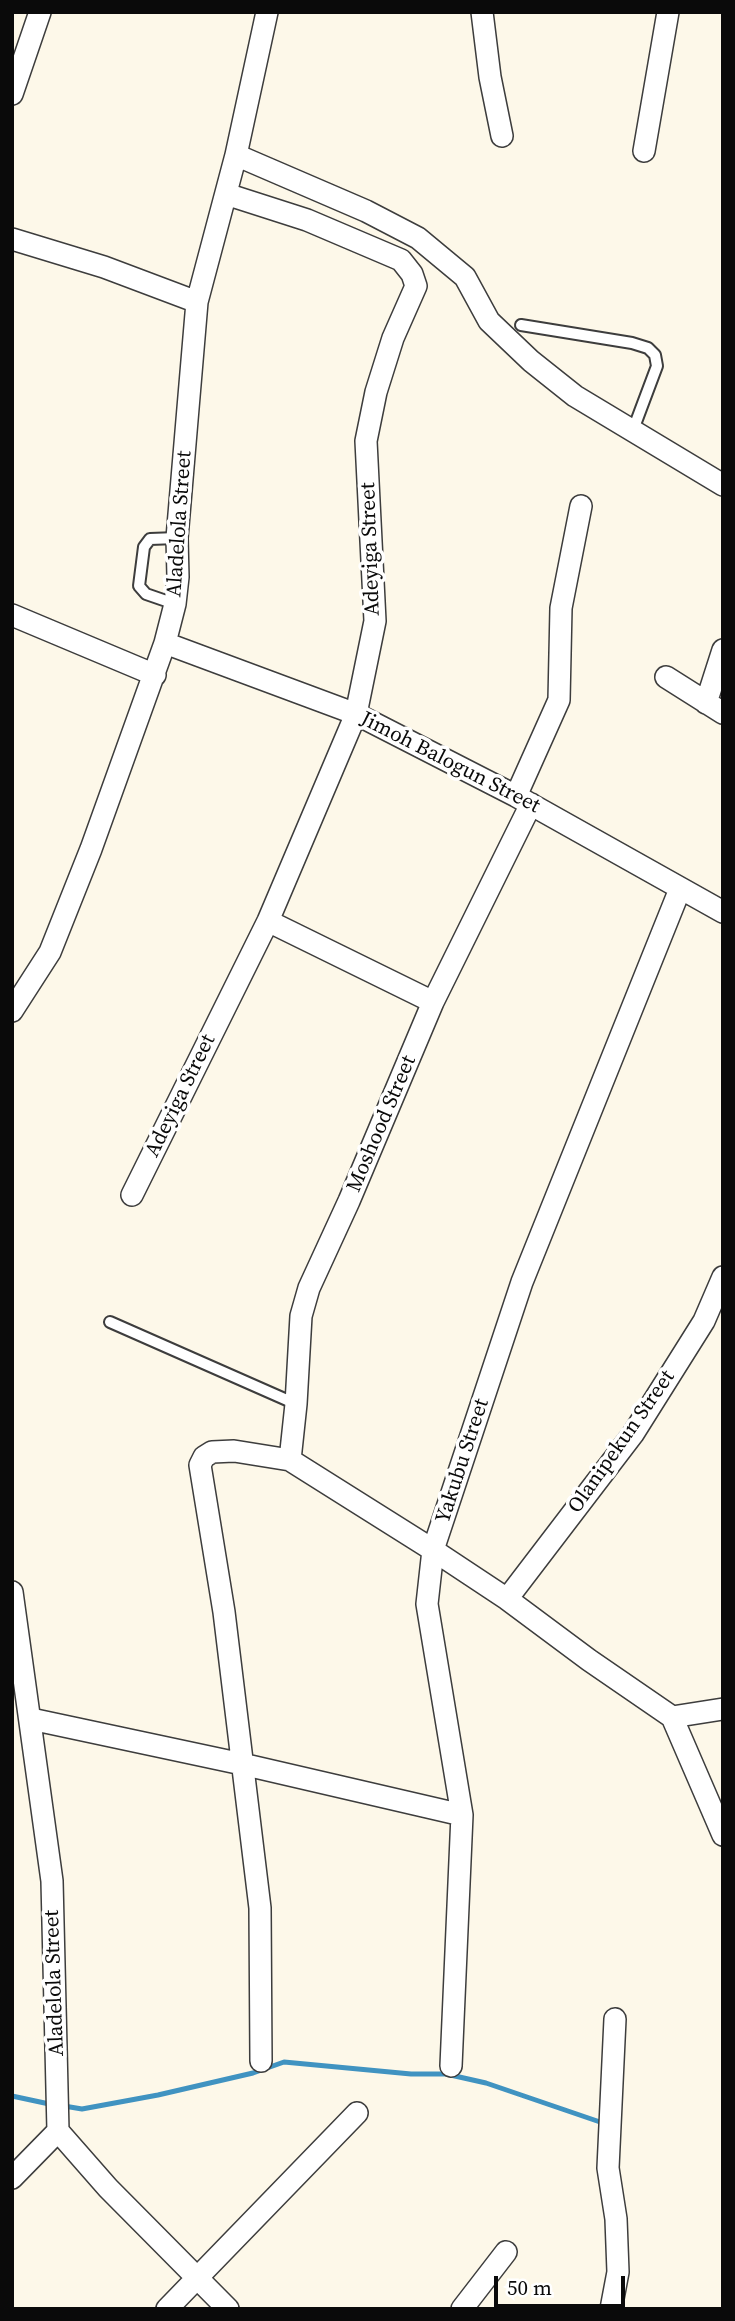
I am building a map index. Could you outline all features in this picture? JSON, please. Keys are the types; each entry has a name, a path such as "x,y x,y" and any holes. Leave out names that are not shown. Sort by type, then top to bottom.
{"street":[{"path":"12,94 40,12"},
{"name":"Aladelola Street","path":"12,1011 50,951 92,849 155,675 175,604 178,577 177,538 197,302 236,155 267,12"},
{"path":"482,12 490,76 502,136"},
{"path":"644,151 668,12"},
{"path":"236,155 366,211 418,238 465,277 489,321 531,361 575,396 723,485"},
{"name":"Adeyiga Street","path":"132,1195 268,921 356,714 375,621 366,441 376,391 389,348 416,286 412,274 401,260 307,220 226,194"},
{"path":"12,239 104,267 197,302"},
{"name":"Moshood Street","path":"290,1460 301,1316 309,1288 524,800 559,700 561,608 581,506"},
{"path":"12,615 155,675"},
{"name":"Jimoh Balogun Street","path":"165,643 356,714 524,800 723,912"},
{"path":"666,677 715,708 723,650"},
{"name":"Yakubu Street","path":"451,2066 462,1815 427,1604 433,1550 522,1282 680,889"},
{"path":"268,921 433,1002"},
{"name":"Olanipekun Street","path":"507,1599 633,1434 704,1321 723,1277"},
{"path":"261,2061 260,1908 224,1612 200,1465 204,1457 212,1452 234,1451 290,1460 507,1599 672,1717 723,1835"},
{"name":"Aladelola Street","path":"12,1592 52,1881 58,2128"},
{"path":"672,1717 723,1709"},
{"path":"31,1719 462,1815"},
{"path":"611,2309 618,2272 616,2219 608,2168 615,2018"},
{"path":"167,2309 357,2113"},
{"path":"12,2178 58,2128 108,2188 228,2309"},
{"path":"462,2309 506,2252"}],"lane":[{"path":"521,325 648,348 655,355 657,366 633,430"},
{"path":"175,604 146,594 139,586 144,547 150,539 177,538"},
{"path":"110,1322 296,1404"}],"waterway":[{"path":"64,2106 82,2109 158,2095 253,2073 284,2062 411,2074 446,2074 486,2083 603,2123"},
{"path":"12,2096 54,2105"}]}
